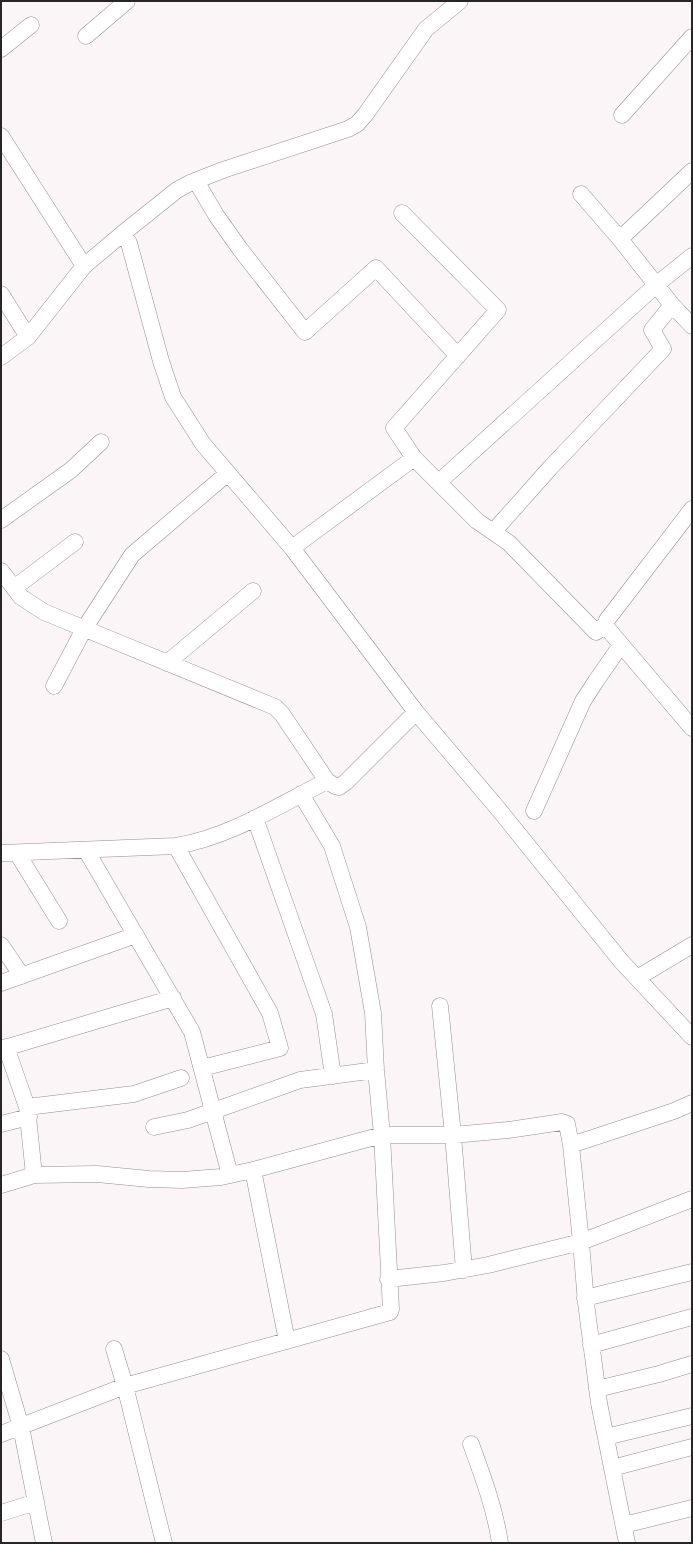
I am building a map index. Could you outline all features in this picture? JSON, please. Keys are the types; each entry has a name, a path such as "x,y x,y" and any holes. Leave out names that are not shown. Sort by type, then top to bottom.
{"street":[{"path":"86,36 126,1"},
{"path":"1,357 28,337 84,266 177,190 196,181 337,133 357,124 426,29 460,1"},
{"path":"1,49 31,25"},
{"path":"622,116 692,37"},
{"path":"1,136 84,266"},
{"path":"620,239 692,171"},
{"path":"196,181 216,215 240,249 305,332 376,268 458,356"},
{"path":"581,194 620,239 672,305 692,326"},
{"path":"402,213 498,310 394,428 414,458 477,521 509,543 596,632 606,624 692,509"},
{"path":"122,234 129,243 162,361 174,397 203,444 292,548 416,712 500,811 621,961 692,1037"},
{"path":"439,482 656,285 692,256"},
{"path":"1,294 28,337"},
{"path":"493,532 550,468 663,349 652,330 672,305"},
{"path":"1,520 71,470 101,442"},
{"path":"292,548 414,458"},
{"path":"54,686 84,629 132,555 228,473"},
{"path":"75,542 6,581 21,597 44,612 275,707 282,714 328,781 335,786 338,787 342,785 416,712"},
{"path":"167,663 252,591"},
{"path":"606,624 692,728"},
{"path":"534,811 583,701 621,644"},
{"path":"9,853 176,846 196,842 254,818 328,781"},
{"path":"1,1434 125,1386 390,1312 382,1135 376,1070 373,1013 358,926 332,846 301,794"},
{"path":"254,818 324,1014 333,1076"},
{"path":"176,846 270,1013 280,1048 202,1068"},
{"path":"86,850 192,1032 230,1175"},
{"path":"9,853 59,921"},
{"path":"1,983 136,935"},
{"path":"1,945 22,976"},
{"path":"637,978 692,945"},
{"path":"34,1175 28,1112 4,1048 173,998"},
{"path":"440,1006 454,1135 464,1270"},
{"path":"154,1127 188,1120 300,1080 376,1070"},
{"path":"1,1124 28,1112 134,1094 181,1078"},
{"path":"571,1145 674,1111 692,1103"},
{"path":"1,1185 34,1175 97,1174 149,1179 182,1180 221,1177 382,1135 454,1135 508,1130 562,1122 567,1124 571,1145 585,1298 597,1389 627,1543"},
{"path":"252,1170 287,1341"},
{"path":"388,1279 464,1270 581,1242 692,1199"},
{"path":"585,1298 692,1272"},
{"path":"591,1345 692,1317"},
{"path":"114,1349 125,1386 164,1543"},
{"path":"1,1359 21,1427 44,1543"},
{"path":"597,1389 659,1374 692,1364"},
{"path":"606,1437 692,1416"},
{"path":"471,1444 497,1522 500,1543"},
{"path":"612,1468 692,1447"},
{"path":"1,1513 36,1502"},
{"path":"624,1525 692,1508"}]}
